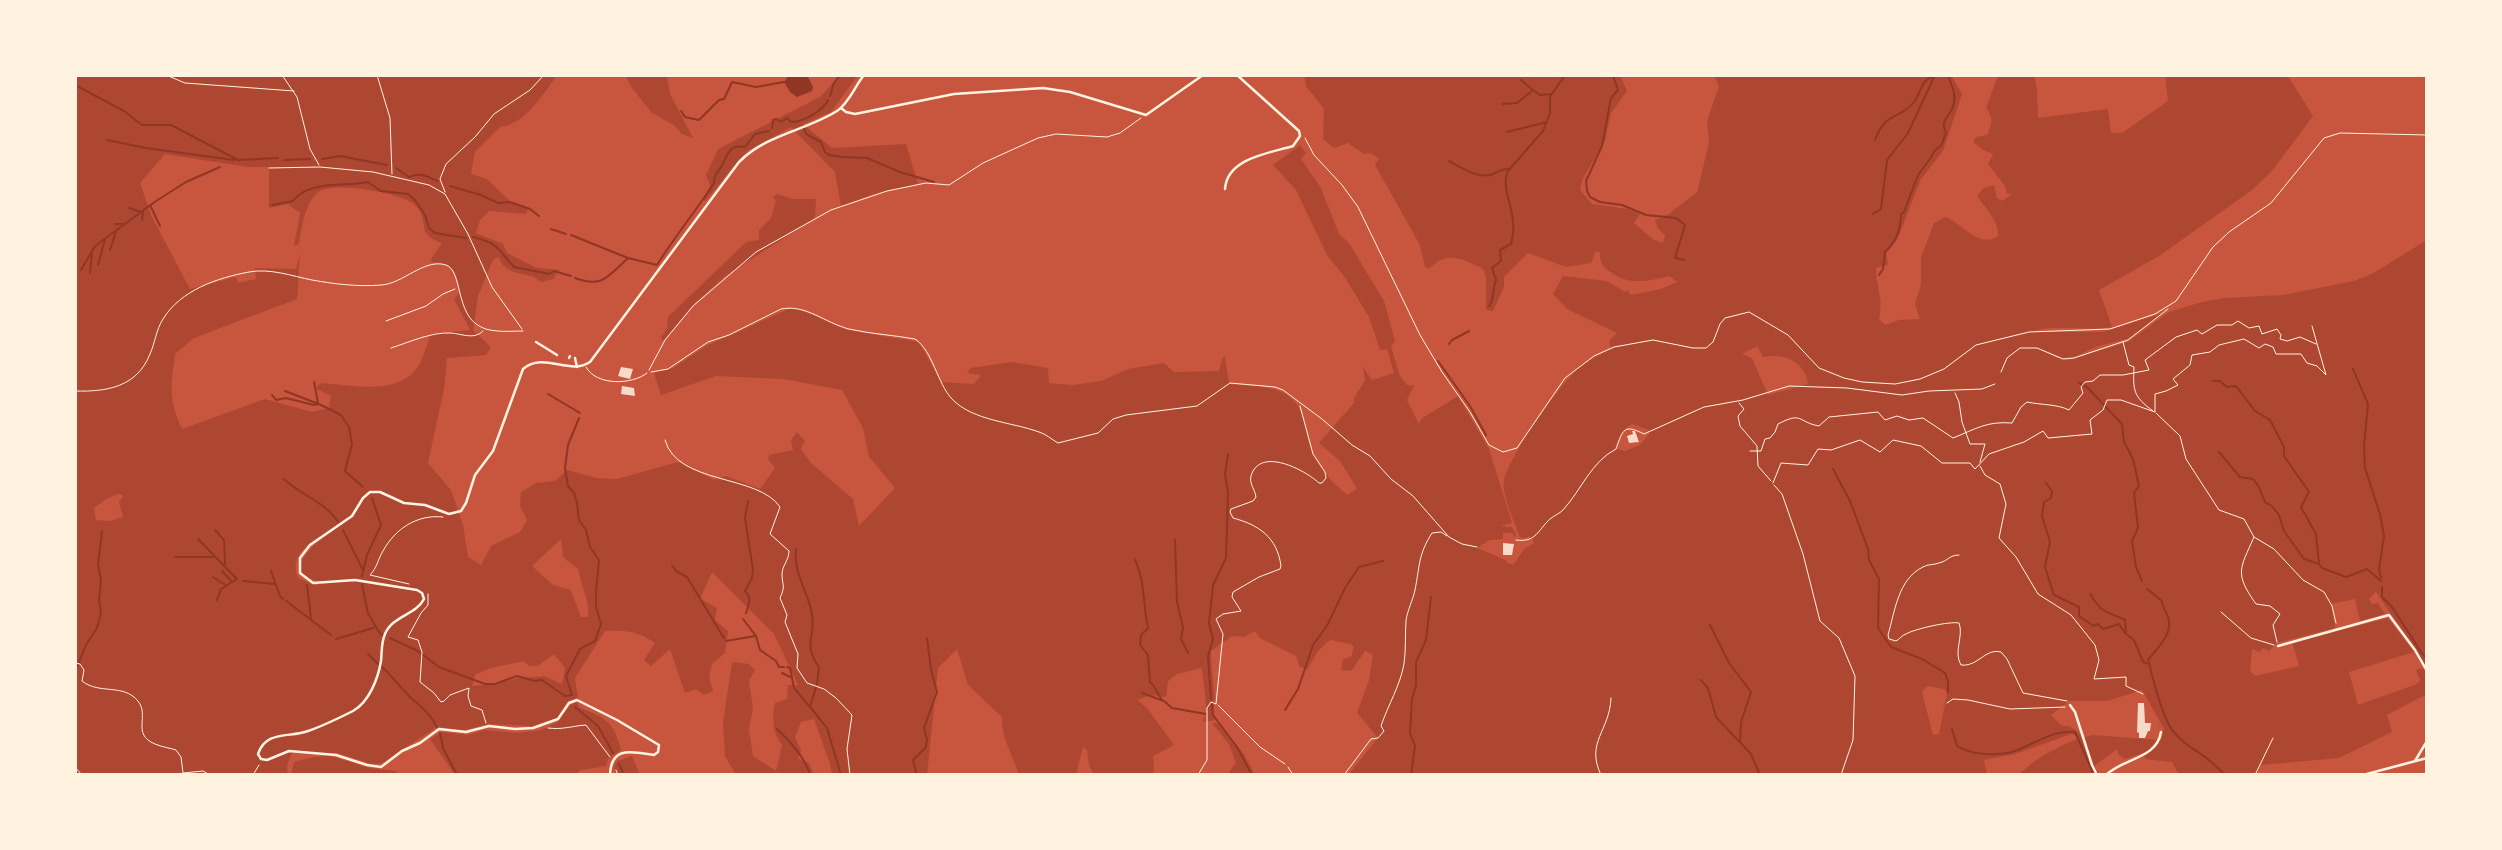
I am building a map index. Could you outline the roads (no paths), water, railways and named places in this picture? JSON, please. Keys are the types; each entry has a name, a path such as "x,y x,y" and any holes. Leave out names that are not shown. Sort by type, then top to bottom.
{"street":[{"path":"610,775 611,764 615,758 628,752 654,755 658,752 659,745 617,719 577,700 569,703 558,719 533,728 489,726 466,733 437,730 381,767 334,754 289,751 262,760 259,758 258,752 270,739 283,734 307,732 364,704 379,670 387,629 421,604 423,595 417,590 370,581 313,583 303,576 299,563 306,549 352,516 369,491 380,492 404,503 425,505 449,513 457,513 463,509 475,475 491,455 523,369 538,361 578,367 596,356 746,155 774,138 841,108 864,75"},
{"path":"841,108 855,114 954,94 1051,88 1146,115 1203,75"},
{"path":"1225,188 1227,176 1234,168 1265,154 1293,146 1299,140 1299,131 1237,75"},
{"path":"536,342 557,355"},
{"path":"575,358 578,367"},
{"path":"2278,646 2389,615 2427,671"},
{"path":"2070,705 2097,775"},
{"path":"2106,775 2154,748 2160,740 2161,732"},
{"path":"2415,761 2427,741"},
{"path":"2363,775 2427,758"}],"lane":[{"path":"585,365 593,375 615,381 635,381 647,373"},
{"path":"1288,767 1293,775"}],"waterway":[{"path":"830,96 840,75"},
{"path":"1489,306 1496,280 1492,268 1501,261 1500,250 1511,244 1513,235 1506,177 1508,171 1543,131 1550,113 1550,97 1565,75"},
{"path":"1613,75 1618,90 1611,98 1602,146 1586,181 1587,191 1590,197 1600,202 1622,205 1646,215 1676,218 1685,225 1675,258 1684,260"},
{"path":"1873,214 1881,209 1887,160 1908,133 1935,75"},
{"path":"1879,275 1883,269 1885,252 1897,235 1901,214 1918,175 1935,150 1941,146 1946,133 1944,124 1954,99 1948,75"},
{"path":"1875,140 1883,124 1909,108 1923,84 1933,77"},
{"path":"1521,80 1533,90"},
{"path":"681,111 685,117 699,120 719,100 724,99 732,82 756,87 784,82"},
{"path":"75,85 124,111 142,125 171,125 238,160 278,158"},
{"path":"1503,104 1517,103 1533,90 1540,95 1551,94"},
{"path":"772,128 773,120 801,120 817,112 828,100"},
{"path":"1507,132 1547,122"},
{"path":"804,128 806,134 821,142 829,155 867,158 934,182"},
{"path":"575,278 599,281 628,258 657,265 714,183 729,151 735,147 745,147 755,134 769,131"},
{"path":"107,140 234,160"},
{"path":"322,159 340,156 387,165"},
{"path":"284,160 310,159"},
{"path":"1449,161 1482,175 1509,169"},
{"path":"81,270 95,246 186,182 220,167"},
{"path":"396,168 409,177 420,175 437,181"},
{"path":"272,205 293,201 300,194 318,187 368,182 381,191 408,194 415,200 425,215 429,228 435,233 466,238"},
{"path":"450,186 498,203 510,202 530,209 539,216"},
{"path":"150,205 160,226"},
{"path":"129,208 141,212"},
{"path":"142,220 143,211"},
{"path":"115,224 124,224"},
{"path":"551,229 566,234"},
{"path":"110,250 116,231"},
{"path":"571,235 628,258"},
{"path":"473,237 493,245 514,267 549,274 554,271 571,276"},
{"path":"98,265 105,239"},
{"path":"90,273 92,253"},
{"path":"1449,344 1469,331"},
{"path":"1438,361 1470,406 1486,435"},
{"path":"2353,369 2368,404 2365,468 2384,536 2379,569 2381,578"},
{"path":"2213,381 2220,381 2227,387 2236,386 2255,411 2270,420 2284,447 2284,456 2309,492 2301,507 2316,534 2319,564 2322,568 2346,577 2367,569 2381,581"},
{"path":"314,382 318,403"},
{"path":"2079,383 2087,387 2122,424 2124,442 2133,459 2139,486 2134,493 2138,528 2132,541 2136,567 2142,581"},
{"path":"285,391 316,403"},
{"path":"548,394 580,413"},
{"path":"272,395 276,400 286,398 319,404 341,415 349,427 352,444 345,471 363,487"},
{"path":"390,638 418,651 439,667 485,684 495,684 517,676 542,680 565,696 572,695 566,676 580,649 595,641 601,624 596,607 599,560 590,547 586,530 579,520 577,503 568,486 565,468 568,445 579,418"},
{"path":"2219,452 2240,477 2253,479 2265,502 2279,515 2284,531 2304,559 2319,564"},
{"path":"1211,699 1208,656 1213,639 1209,623 1213,585 1226,558 1228,492 1225,475 1228,454"},
{"path":"1833,469 1850,501 1868,549 1869,560 1879,579 1878,628 1891,647 1922,659 1945,673 1948,692"},
{"path":"284,479 327,509 338,522"},
{"path":"2046,483 2052,491 2051,498 2044,502 2042,516 2050,542 2045,567 2054,595 2079,607 2079,616 2094,626 2098,624 2103,629 2119,624 2134,640 2143,662 2149,664"},
{"path":"362,576 367,555 381,525 372,498"},
{"path":"746,613 749,599 745,591 753,570 745,518 748,501"},
{"path":"215,530 224,540 225,564"},
{"path":"343,530 363,570"},
{"path":"79,662 97,628 101,613 98,565 102,531"},
{"path":"198,539 237,579 221,589 217,600"},
{"path":"1175,540 1177,602 1183,627 1181,639 1188,653"},
{"path":"796,549 797,566 812,614 810,646 819,667 817,684"},
{"path":"175,557 213,557"},
{"path":"1135,560 1142,584 1148,628 1141,635 1140,645 1148,655 1150,682 1162,700"},
{"path":"1285,710 1298,689 1313,645 1328,624 1345,588 1359,567 1383,561"},
{"path":"672,565 676,571 687,577 724,638"},
{"path":"222,571 232,582"},
{"path":"271,571 283,599"},
{"path":"213,577 227,586"},
{"path":"243,581 275,584"},
{"path":"362,584 368,614 382,635"},
{"path":"307,585 311,618"},
{"path":"2382,587 2382,597 2427,657"},
{"path":"2147,589 2162,601 2169,621 2168,632 2148,660 2165,715 2171,729 2180,738 2226,775"},
{"path":"2090,594 2102,609 2125,620 2126,632"},
{"path":"1411,775 1415,746 1410,733 1416,662 1426,640 1431,597"},
{"path":"286,601 331,635"},
{"path":"743,619 756,636 760,650 776,661 779,667 784,667"},
{"path":"1710,625 1729,663 1751,692 1741,722 1740,742"},
{"path":"336,639 373,628"},
{"path":"726,641 755,636"},
{"path":"917,775 913,760 926,747 924,728 937,692 927,638"},
{"path":"368,654 378,664"},
{"path":"75,669 78,665"},
{"path":"382,667 428,714 437,727"},
{"path":"787,667 790,668 794,688 809,706"},
{"path":"782,673 790,677"},
{"path":"1701,680 1708,688 1716,717 1751,754 1760,775"},
{"path":"816,687 810,707 827,728 841,775"},
{"path":"1142,693 1164,701 1172,708 1206,714"},
{"path":"1212,704 1213,715 1237,747 1252,775"},
{"path":"575,707 598,726 613,753"},
{"path":"777,729 801,756 810,775"},
{"path":"1952,729 1957,746 1976,753 1991,754 2012,752 2059,733 2075,732 2094,775"},
{"path":"440,733 443,748 457,775"},
{"path":"619,764 624,775"}]}
